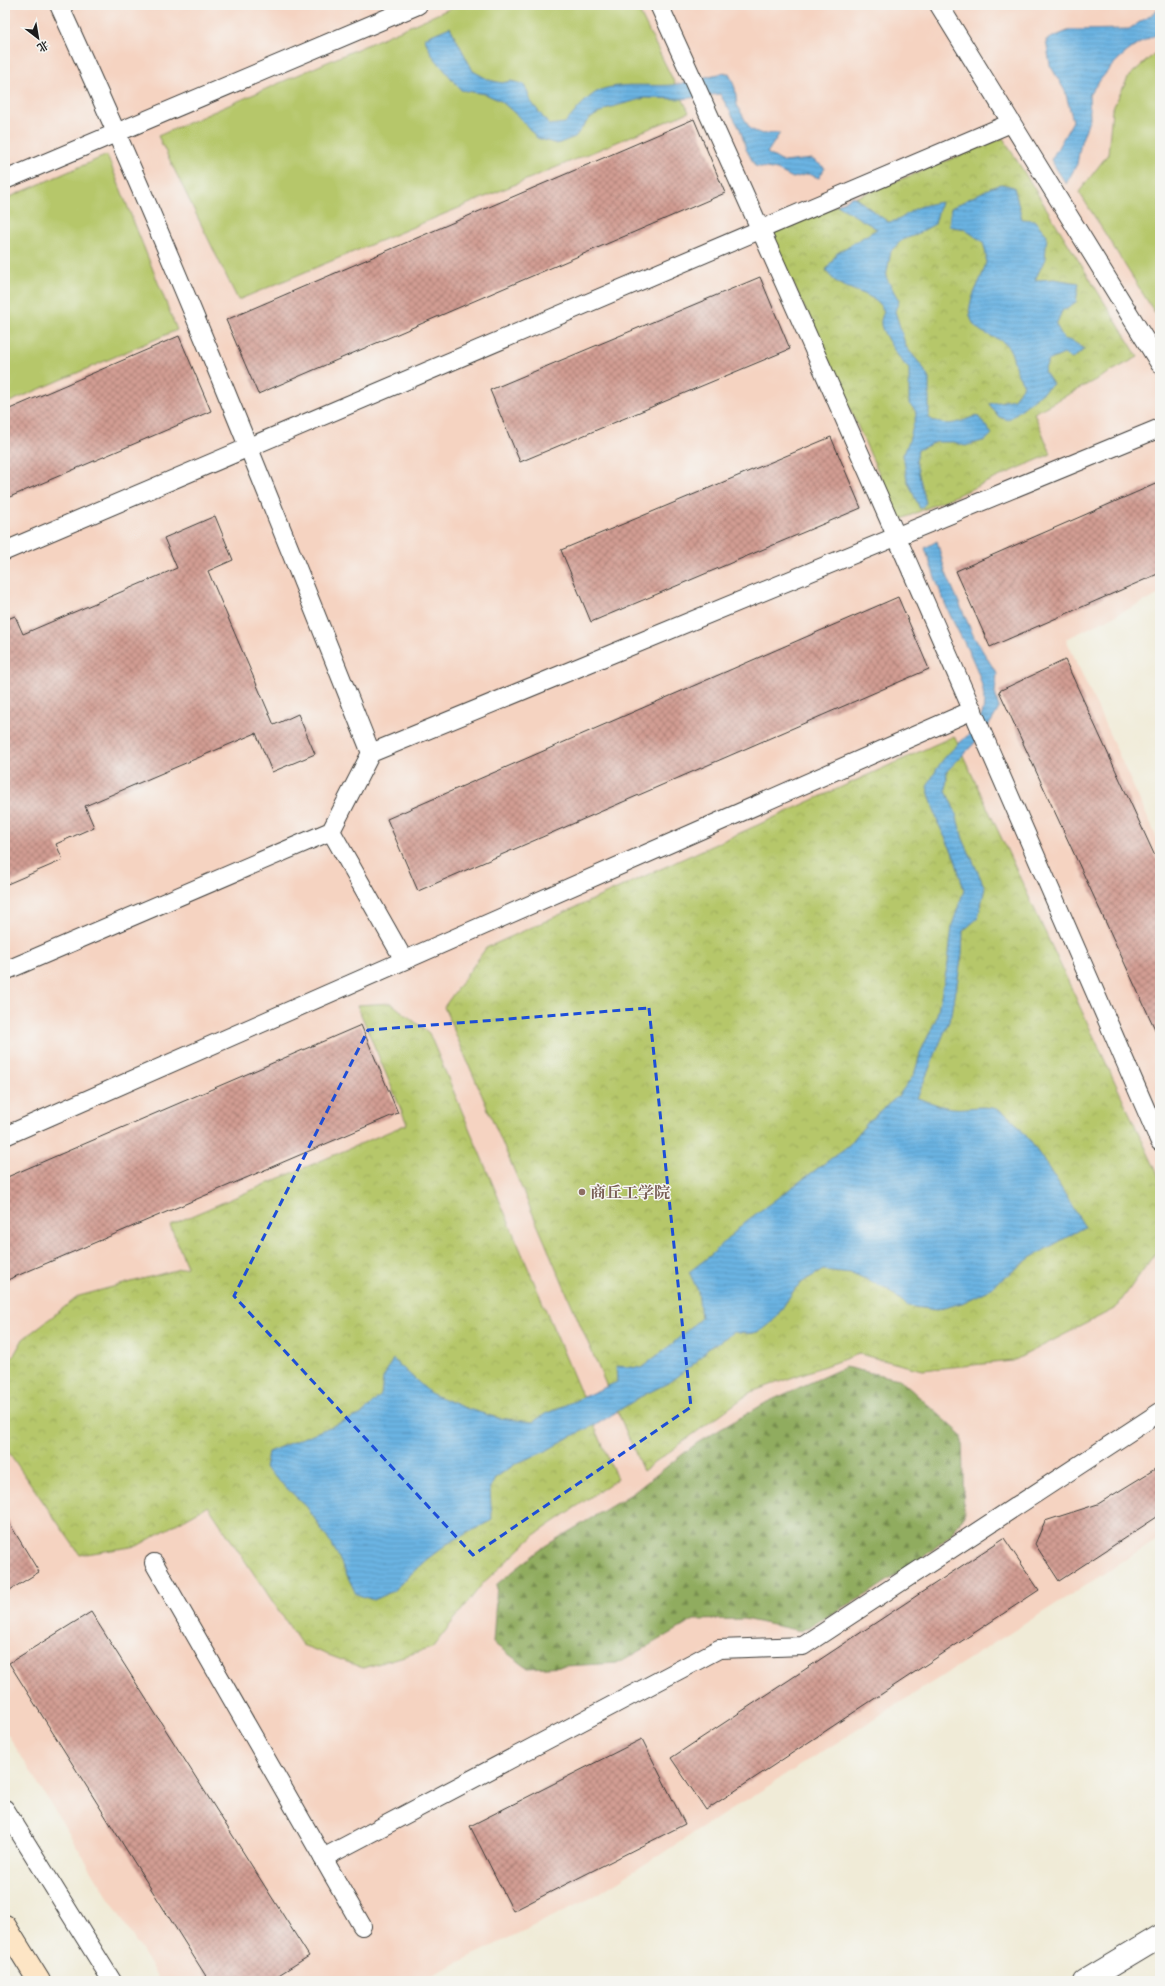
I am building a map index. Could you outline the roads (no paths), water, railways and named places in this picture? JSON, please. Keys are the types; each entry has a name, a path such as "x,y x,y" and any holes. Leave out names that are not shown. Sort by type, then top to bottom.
{"street":[{"path":"5,1926 39,1981"},
{"path":"1085,1981 1160,1936"}],"lane":[{"path":"59,5 117,132 249,447 371,753"},
{"path":"5,180 418,5"},
{"path":"659,5 762,229 898,536 1160,1142"},
{"path":"939,5 1160,364"},
{"path":"5,551 1012,123"},
{"path":"5,971 331,831 371,753 1160,428"},
{"path":"5,1136 973,710"},
{"path":"331,831 404,960"},
{"path":"323,1858 719,1649 803,1646 1160,1412"},
{"path":"154,1563 362,1926"},
{"path":"5,1809 112,1981"}],"water":[{"path":"1160,9 1160,33 1128,51 1104,75 1089,95 1090,118 1081,142 1077,164 1066,184 1051,160 1073,121 1065,91 1050,65 1046,40 1070,30 1129,29"},
{"path":"450,27 473,71 489,80 502,83 511,81 523,84 528,92 529,99 549,125 565,123 587,100 595,93 603,89 632,85 672,85 729,73 735,88 737,105 750,129 762,134 780,133 767,153 783,162 812,159 825,168 819,178 808,174 793,178 777,170 755,166 746,149 740,129 720,94 682,99 645,98 608,108 589,119 575,137 557,144 537,138 520,118 501,101 485,94 461,90 432,55 424,38"},
{"path":"1001,184 1014,187 1022,219 1034,220 1047,235 1045,259 1035,280 1054,279 1079,283 1076,302 1062,311 1056,325 1064,339 1072,341 1085,349 1072,359 1064,354 1048,361 1044,371 1053,384 1008,420 999,417 989,404 1014,399 1024,385 1016,371 1007,345 979,330 972,322 969,310 985,267 986,256 983,242 964,229 949,226 951,208"},
{"path":"853,196 888,222 899,219 920,207 941,202 935,224 902,240 891,251 886,277 899,301 895,311 906,347 922,366 929,379 929,418 947,424 959,422 977,415 992,434 986,440 965,446 954,442 936,442 918,450 916,462 926,503 920,509 907,480 903,455 909,441 916,415 915,410 909,404 909,369 884,334 881,319 884,311 878,303 871,298 839,283 832,278 826,270 837,253 877,229 837,205"},
{"path":"937,541 945,571 974,637 997,674 995,693 999,708 988,727 947,771 946,791 955,811 963,839 985,888 978,918 963,931 962,954 952,1014 917,1098 952,1108 989,1107 1001,1111 1011,1118 1034,1146 1085,1227 1030,1258 987,1291 962,1303 936,1310 908,1306 886,1288 852,1273 823,1270 798,1286 777,1315 764,1328 756,1332 746,1334 734,1332 708,1349 695,1363 668,1383 640,1397 599,1423 566,1439 546,1451 517,1463 495,1478 490,1490 492,1520 447,1544 426,1560 393,1591 373,1600 356,1594 335,1550 307,1507 265,1468 268,1452 362,1414 381,1395 383,1378 393,1359 430,1393 465,1408 498,1418 533,1422 545,1414 617,1382 616,1366 641,1368 672,1344 701,1318 698,1291 689,1272 711,1255 745,1222 848,1146 868,1122 898,1096 914,1075 921,1051 936,1019 948,963 952,925 964,890 954,856 938,823 927,787 942,761 966,737 979,721 983,709 984,696 977,669 944,602 925,548"}],"place":[{"name":"商丘工学院","path":"582,1192"}]}
